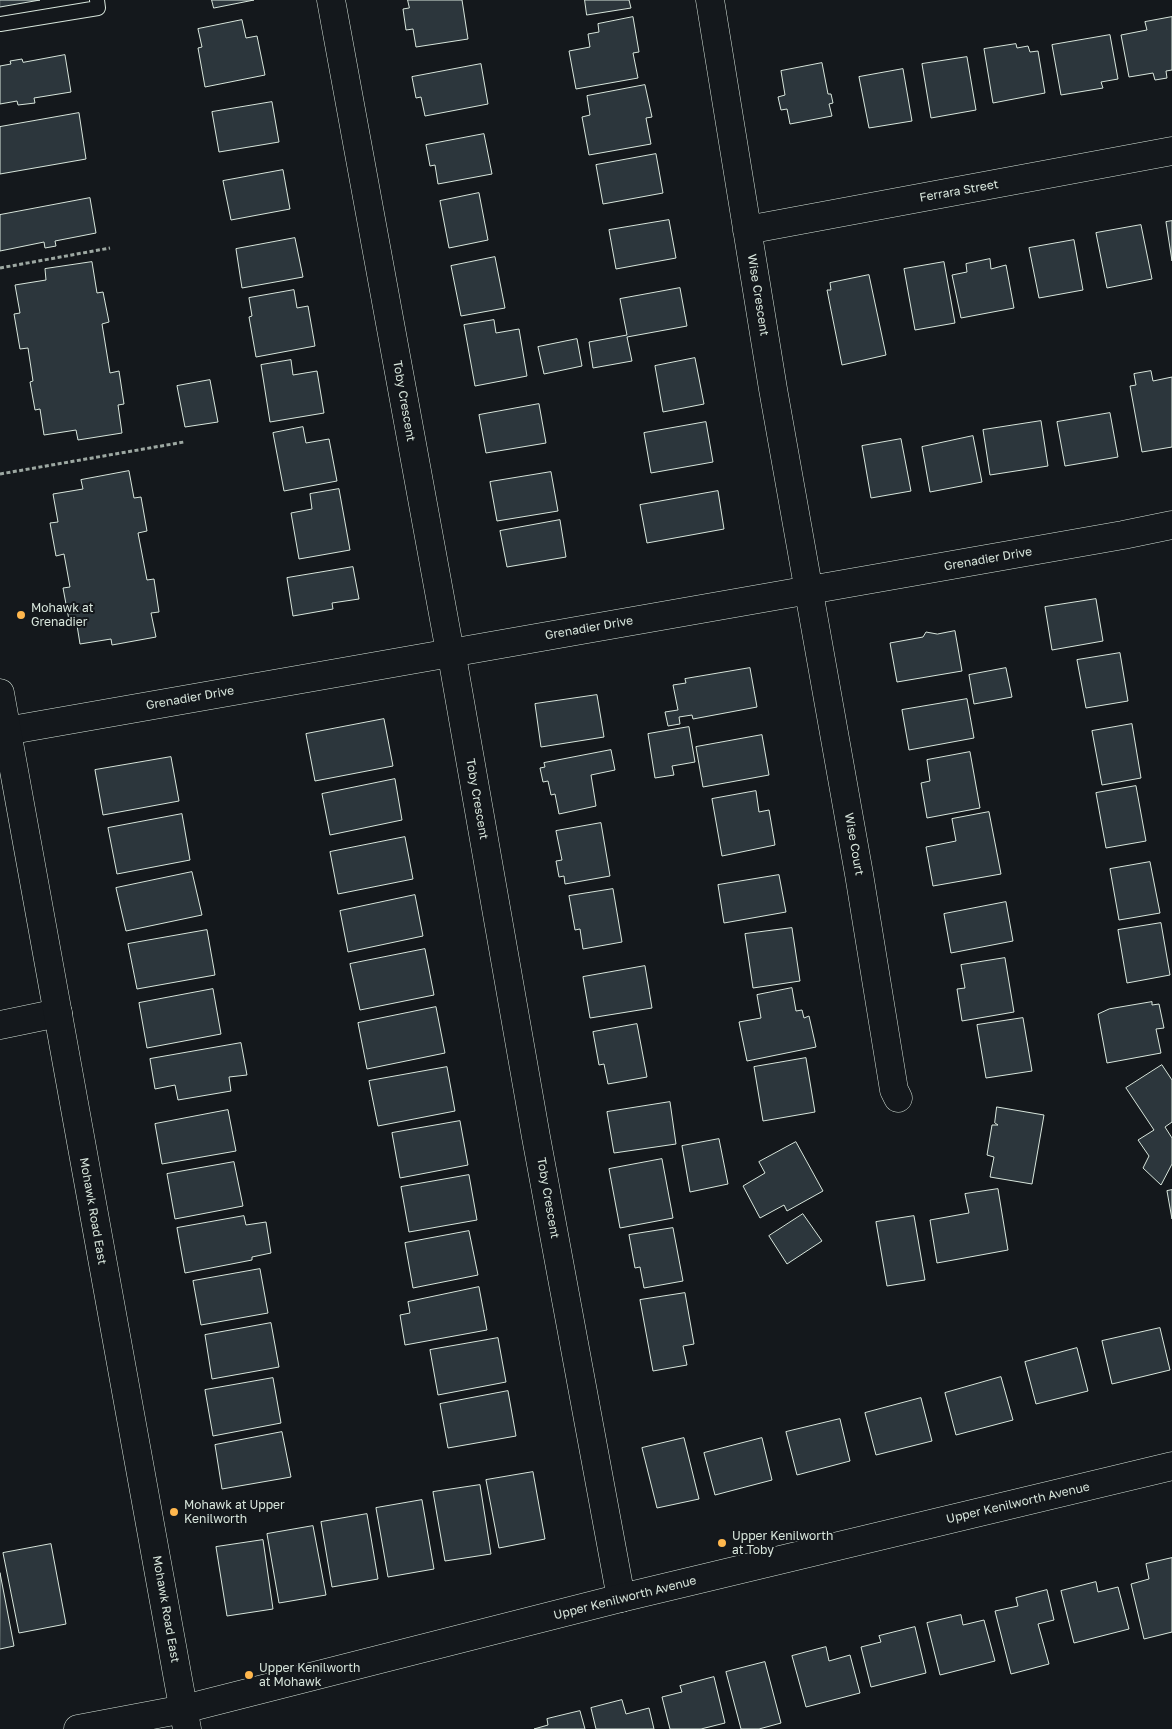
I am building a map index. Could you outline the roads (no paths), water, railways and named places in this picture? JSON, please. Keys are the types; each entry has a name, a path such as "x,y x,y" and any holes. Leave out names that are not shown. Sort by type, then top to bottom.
{"street":[{"name":"Toby Crescent","path":"331,0 452,656 538,1146 621,1598"},
{"name":"Wise Crescent","path":"710,0 773,390 810,589"},
{"name":"Ferrara Street","path":"747,230 1172,151"},
{"name":"Grenadier Drive","path":"6,730 1113,537 1172,525"},
{"name":"Wise Court","path":"810,589 894,1090 898,1098"},
{"name":"Mohawk Road East","path":"0,693 185,1719"},
{"path":"0,1025 58,1013"},
{"name":"Upper Kenilworth Avenue","path":"78,1729 185,1719 621,1598 1172,1466"}],"lane":[{"path":"0,24 98,8 97,0"}],"place":[{"name":"Mohawk at Grenadier","path":"21,615"},
{"name":"Mohawk at Upper Kenilworth","path":"174,1512"},
{"name":"Upper Kenilworth at Toby","path":"722,1543"},
{"name":"Upper Kenilworth at Mohawk","path":"249,1675"}]}
